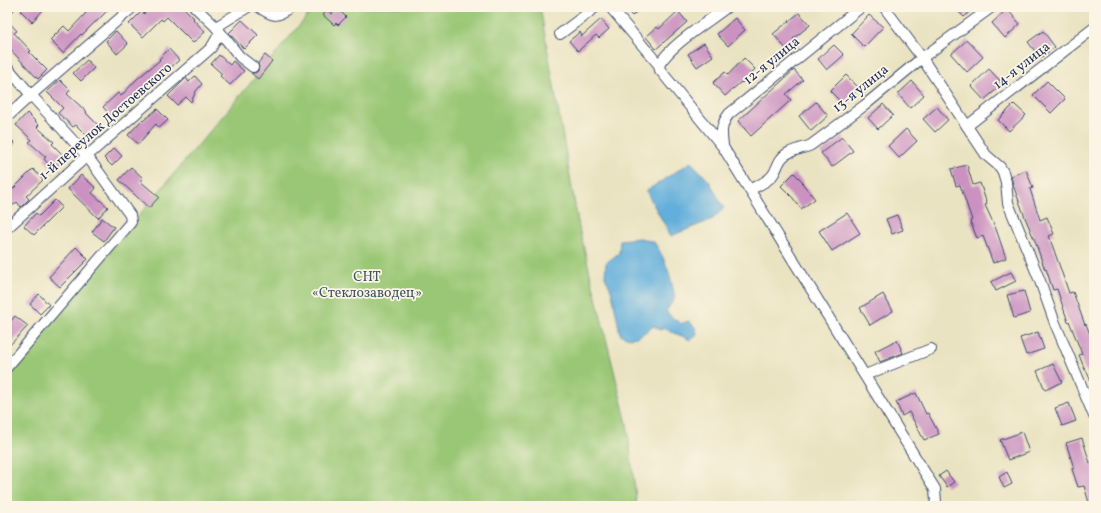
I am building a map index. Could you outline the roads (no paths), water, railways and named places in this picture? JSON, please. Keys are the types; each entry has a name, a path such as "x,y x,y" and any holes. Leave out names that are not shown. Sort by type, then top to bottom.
{"street":[{"path":"7,117 30,95 133,7"},
{"path":"195,7 218,30 240,57 253,66"},
{"name":"1-й переулок Достоевского","path":"7,228 211,48 218,30 248,7"},
{"path":"259,7 274,15 280,15 292,7"},
{"path":"560,34 596,7"},
{"path":"610,7 659,65 660,70 723,147 935,489 935,504"},
{"path":"659,65 679,43 727,7"},
{"name":"12-я улица","path":"723,147 721,133 722,124 729,114 861,7"},
{"path":"884,7 922,58 986,155 1000,167 1003,172 1006,182 1008,203 1094,416"},
{"name":"13-я улица","path":"750,189 771,178 780,159 785,155 792,151 803,149 811,145 865,105 922,58 992,7"},
{"name":"14-я улица","path":"967,126 1094,28"},
{"path":"7,67 30,95 87,156 123,204 130,215 131,222 7,366"},
{"path":"865,375 931,349"}],"water":[{"path":"691,162 709,181 724,208 713,219 671,236 646,191"},
{"path":"640,238 654,242 665,262 670,275 675,298 666,311 674,319 678,320 680,324 689,321 695,327 697,333 695,337 690,340 664,328 660,330 654,326 634,338 625,337 620,334 612,292 605,277 606,263 619,253 620,240"}],"park label":[{"name":"СНТ «Стеклозаводец»","path":"367,286"}]}
